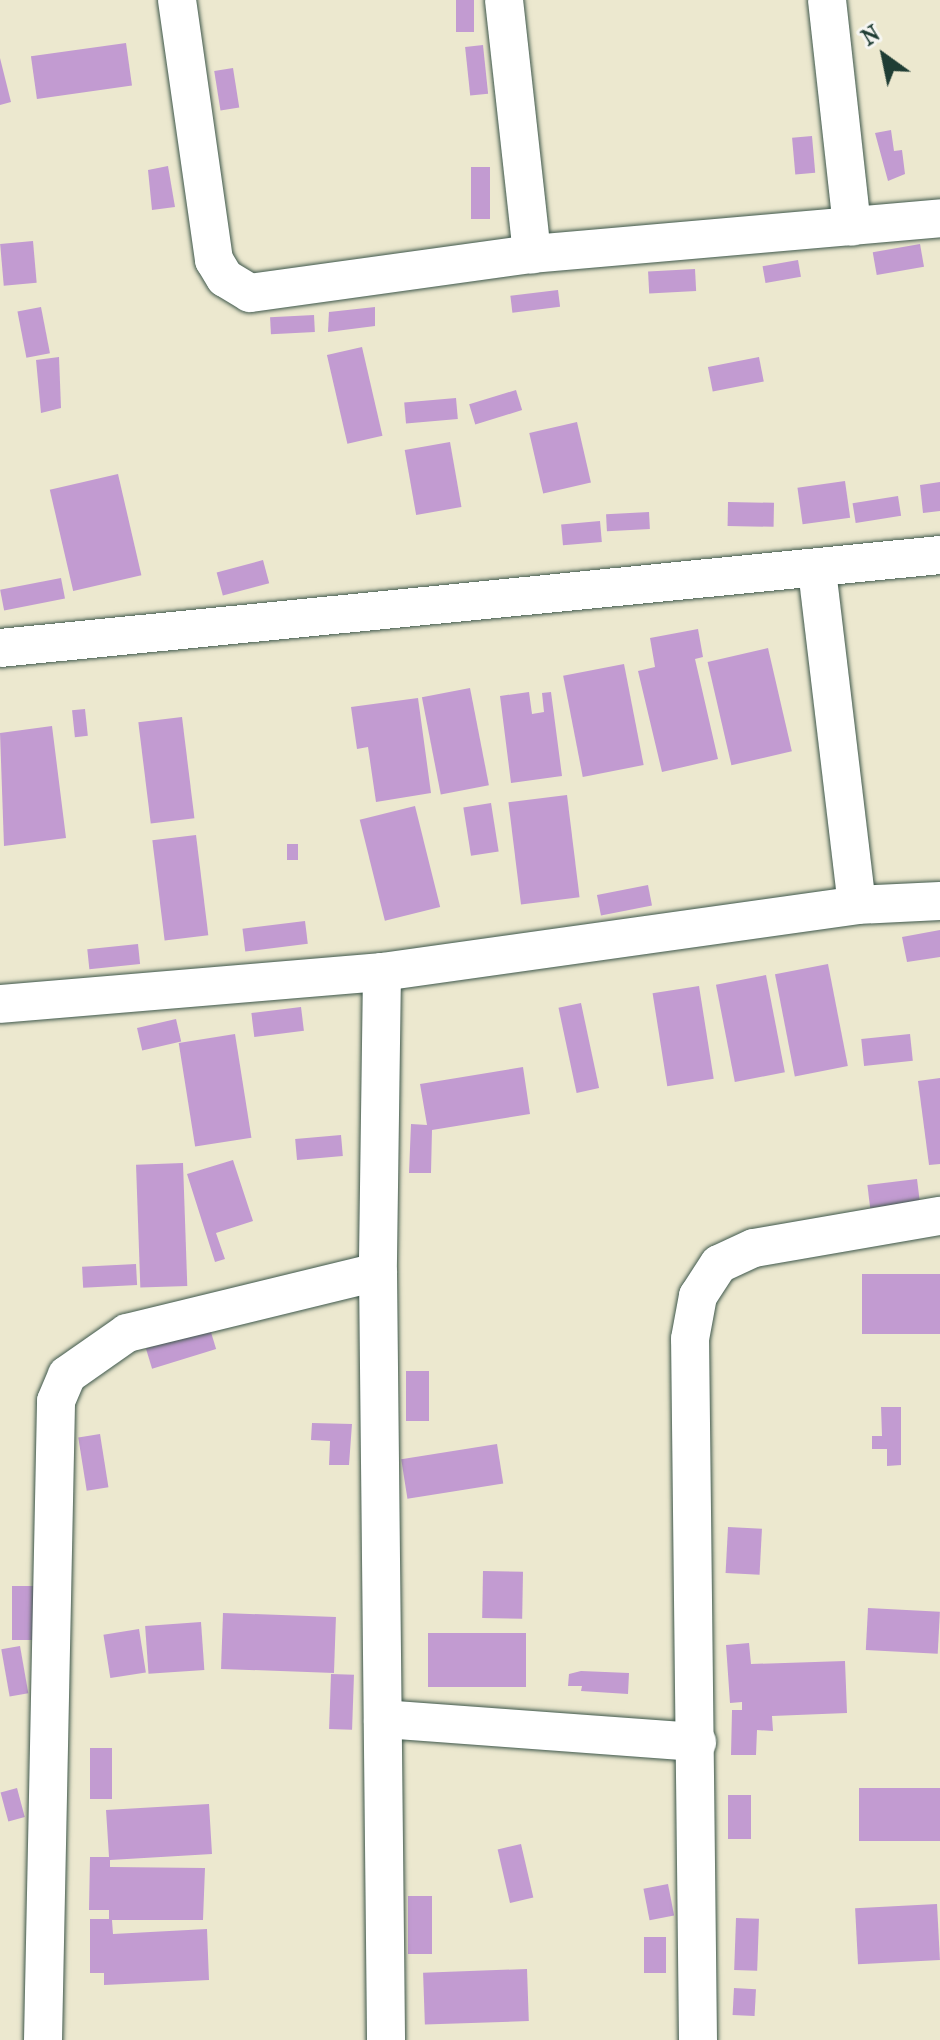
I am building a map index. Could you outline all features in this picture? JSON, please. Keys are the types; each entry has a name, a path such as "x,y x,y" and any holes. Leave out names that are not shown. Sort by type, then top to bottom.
{"street":[{"path":"177,0 214,260 225,278 250,293 532,254 940,218"},
{"path":"504,0 532,254"},
{"path":"827,0 852,227"},
{"path":"0,648 817,570 940,555"},
{"path":"817,570 857,905"},
{"path":"0,1004 382,972 857,905 940,901"},
{"path":"382,972 378,1272 386,2040"},
{"path":"698,2040 697,1742 690,1339 698,1296 719,1264 754,1248 940,1216"},
{"path":"43,2040 56,1401 67,1375 127,1333 378,1272"},
{"path":"383,1719 697,1742"}],"building":[{"path":"456,0 474,0 474,32 456,32"},
{"path":"126,43 132,86 37,99 31,56"},
{"path":"483,45 488,94 470,96 465,47"},
{"path":"0,58 11,102 0,105"},
{"path":"233,68 239,108 220,110 214,71"},
{"path":"891,130 894,151 902,150 905,174 888,181 875,133"},
{"path":"812,136 815,173 795,175 792,138"},
{"path":"168,166 175,207 152,210 148,170"},
{"path":"471,167 490,167 490,219 471,219"},
{"path":"33,241 37,283 4,286 0,244"},
{"path":"920,244 924,267 877,275 873,252"},
{"path":"798,260 801,277 765,283 763,266"},
{"path":"695,269 696,291 649,293 648,271"},
{"path":"558,290 560,307 512,313 510,296"},
{"path":"41,307 50,353 26,358 17,312"},
{"path":"375,307 375,326 328,332 329,312"},
{"path":"314,315 315,332 271,334 270,317"},
{"path":"362,347 382,436 347,444 327,355"},
{"path":"59,357 61,408 41,413 36,360"},
{"path":"759,357 764,382 713,391 708,367"},
{"path":"516,390 522,410 475,424 469,404"},
{"path":"456,398 458,419 406,423 404,403"},
{"path":"577,422 591,482 543,493 529,433"},
{"path":"450,442 461,507 416,515 405,450"},
{"path":"118,474 141,575 73,591 50,490"},
{"path":"845,481 850,518 803,524 797,488"},
{"path":"940,482 940,511 923,513 920,485"},
{"path":"898,496 901,516 856,523 853,503"},
{"path":"728,502 774,503 774,527 728,526"},
{"path":"649,512 650,529 607,531 606,514"},
{"path":"600,521 602,542 563,545 561,524"},
{"path":"263,560 269,583 223,596 217,572"},
{"path":"61,578 65,599 4,610 0,590"},
{"path":"698,629 703,657 695,659 718,759 662,772 638,671 655,667 650,638"},
{"path":"768,648 792,751 731,765 708,662"},
{"path":"624,664 644,765 583,777 563,676"},
{"path":"470,688 489,785 441,795 422,697"},
{"path":"529,692 532,714 544,712 542,693 551,692 562,776 511,783 500,696"},
{"path":"418,698 431,793 376,802 368,747 357,749 351,707"},
{"path":"85,709 88,736 75,737 72,710"},
{"path":"182,717 194,818 151,824 138,722"},
{"path":"52,726 66,838 4,846 0,733"},
{"path":"567,795 580,897 521,904 508,802"},
{"path":"491,803 499,851 471,856 463,807"},
{"path":"415,806 440,907 385,921 360,820"},
{"path":"196,835 208,935 165,941 152,840"},
{"path":"287,844 298,844 298,860 287,860"},
{"path":"648,885 652,906 601,916 597,895"},
{"path":"305,921 308,944 245,952 242,929"},
{"path":"940,930 940,957 907,962 902,937"},
{"path":"138,944 140,964 89,969 87,949"},
{"path":"828,964 848,1066 795,1076 775,974"},
{"path":"766,975 785,1072 735,1082 716,985"},
{"path":"699,986 714,1079 667,1086 653,993"},
{"path":"581,1003 599,1088 577,1093 559,1008"},
{"path":"301,1007 304,1031 254,1037 251,1013"},
{"path":"176,1019 181,1041 142,1050 137,1028"},
{"path":"235,1034 251,1138 195,1147 179,1043"},
{"path":"910,1034 913,1061 864,1066 861,1039"},
{"path":"523,1067 530,1114 432,1130 431,1173 409,1173 411,1124 427,1125 420,1084"},
{"path":"940,1078 940,1164 929,1165 918,1081"},
{"path":"341,1135 343,1156 297,1160 295,1139"},
{"path":"233,1160 253,1221 216,1233 225,1259 215,1262 187,1174"},
{"path":"183,1163 187,1286 140,1288 136,1165"},
{"path":"917,1179 920,1202 870,1208 867,1185"},
{"path":"136,1264 137,1285 83,1288 82,1267"},
{"path":"862,1274 940,1274 940,1334 862,1334"},
{"path":"210,1329 216,1349 152,1369 146,1349"},
{"path":"406,1371 429,1371 429,1421 406,1421"},
{"path":"881,1407 901,1407 901,1465 887,1466 887,1449 872,1449 872,1436 882,1436"},
{"path":"312,1423 352,1424 349,1465 329,1465 330,1441 311,1440"},
{"path":"100,1434 108,1487 87,1491 78,1437"},
{"path":"497,1444 503,1484 407,1499 401,1459"},
{"path":"728,1527 762,1529 760,1575 726,1573"},
{"path":"483,1571 523,1572 522,1619 482,1618"},
{"path":"12,1586 35,1586 35,1640 12,1640"},
{"path":"868,1608 940,1612 938,1654 866,1650"},
{"path":"223,1613 336,1617 334,1673 221,1669"},
{"path":"201,1622 204,1670 148,1674 145,1626"},
{"path":"139,1629 146,1672 110,1678 103,1635"},
{"path":"428,1633 526,1633 526,1687 428,1687"},
{"path":"749,1643 751,1664 845,1661 847,1713 772,1716 773,1731 757,1730 756,1755 731,1755 732,1710 742,1710 742,1702 730,1703 726,1645"},
{"path":"20,1646 28,1693 10,1697 1,1649"},
{"path":"581,1671 629,1673 628,1694 581,1691 582,1686 568,1686 569,1674"},
{"path":"331,1674 354,1675 352,1730 329,1729"},
{"path":"90,1748 112,1748 112,1799 90,1799"},
{"path":"17,1788 25,1817 8,1821 1,1792"},
{"path":"859,1788 940,1788 940,1841 859,1841"},
{"path":"728,1795 751,1795 751,1839 728,1839"},
{"path":"209,1804 212,1854 110,1860 110,1867 205,1868 203,1920 112,1920 113,1934 207,1929 209,1980 104,1985 104,1973 90,1973 90,1919 109,1919 109,1910 89,1910 90,1857 109,1857 106,1810"},
{"path":"521,1844 533,1898 510,1903 498,1849"},
{"path":"668,1884 674,1915 650,1920 643,1889"},
{"path":"408,1896 432,1896 432,1954 408,1954"},
{"path":"937,1904 940,1960 858,1964 855,1908"},
{"path":"736,1918 759,1919 757,1971 734,1970"},
{"path":"644,1937 666,1937 666,1973 644,1973"},
{"path":"527,1969 529,2021 425,2025 423,1973"},
{"path":"734,1988 756,1989 755,2016 733,2015"}]}
